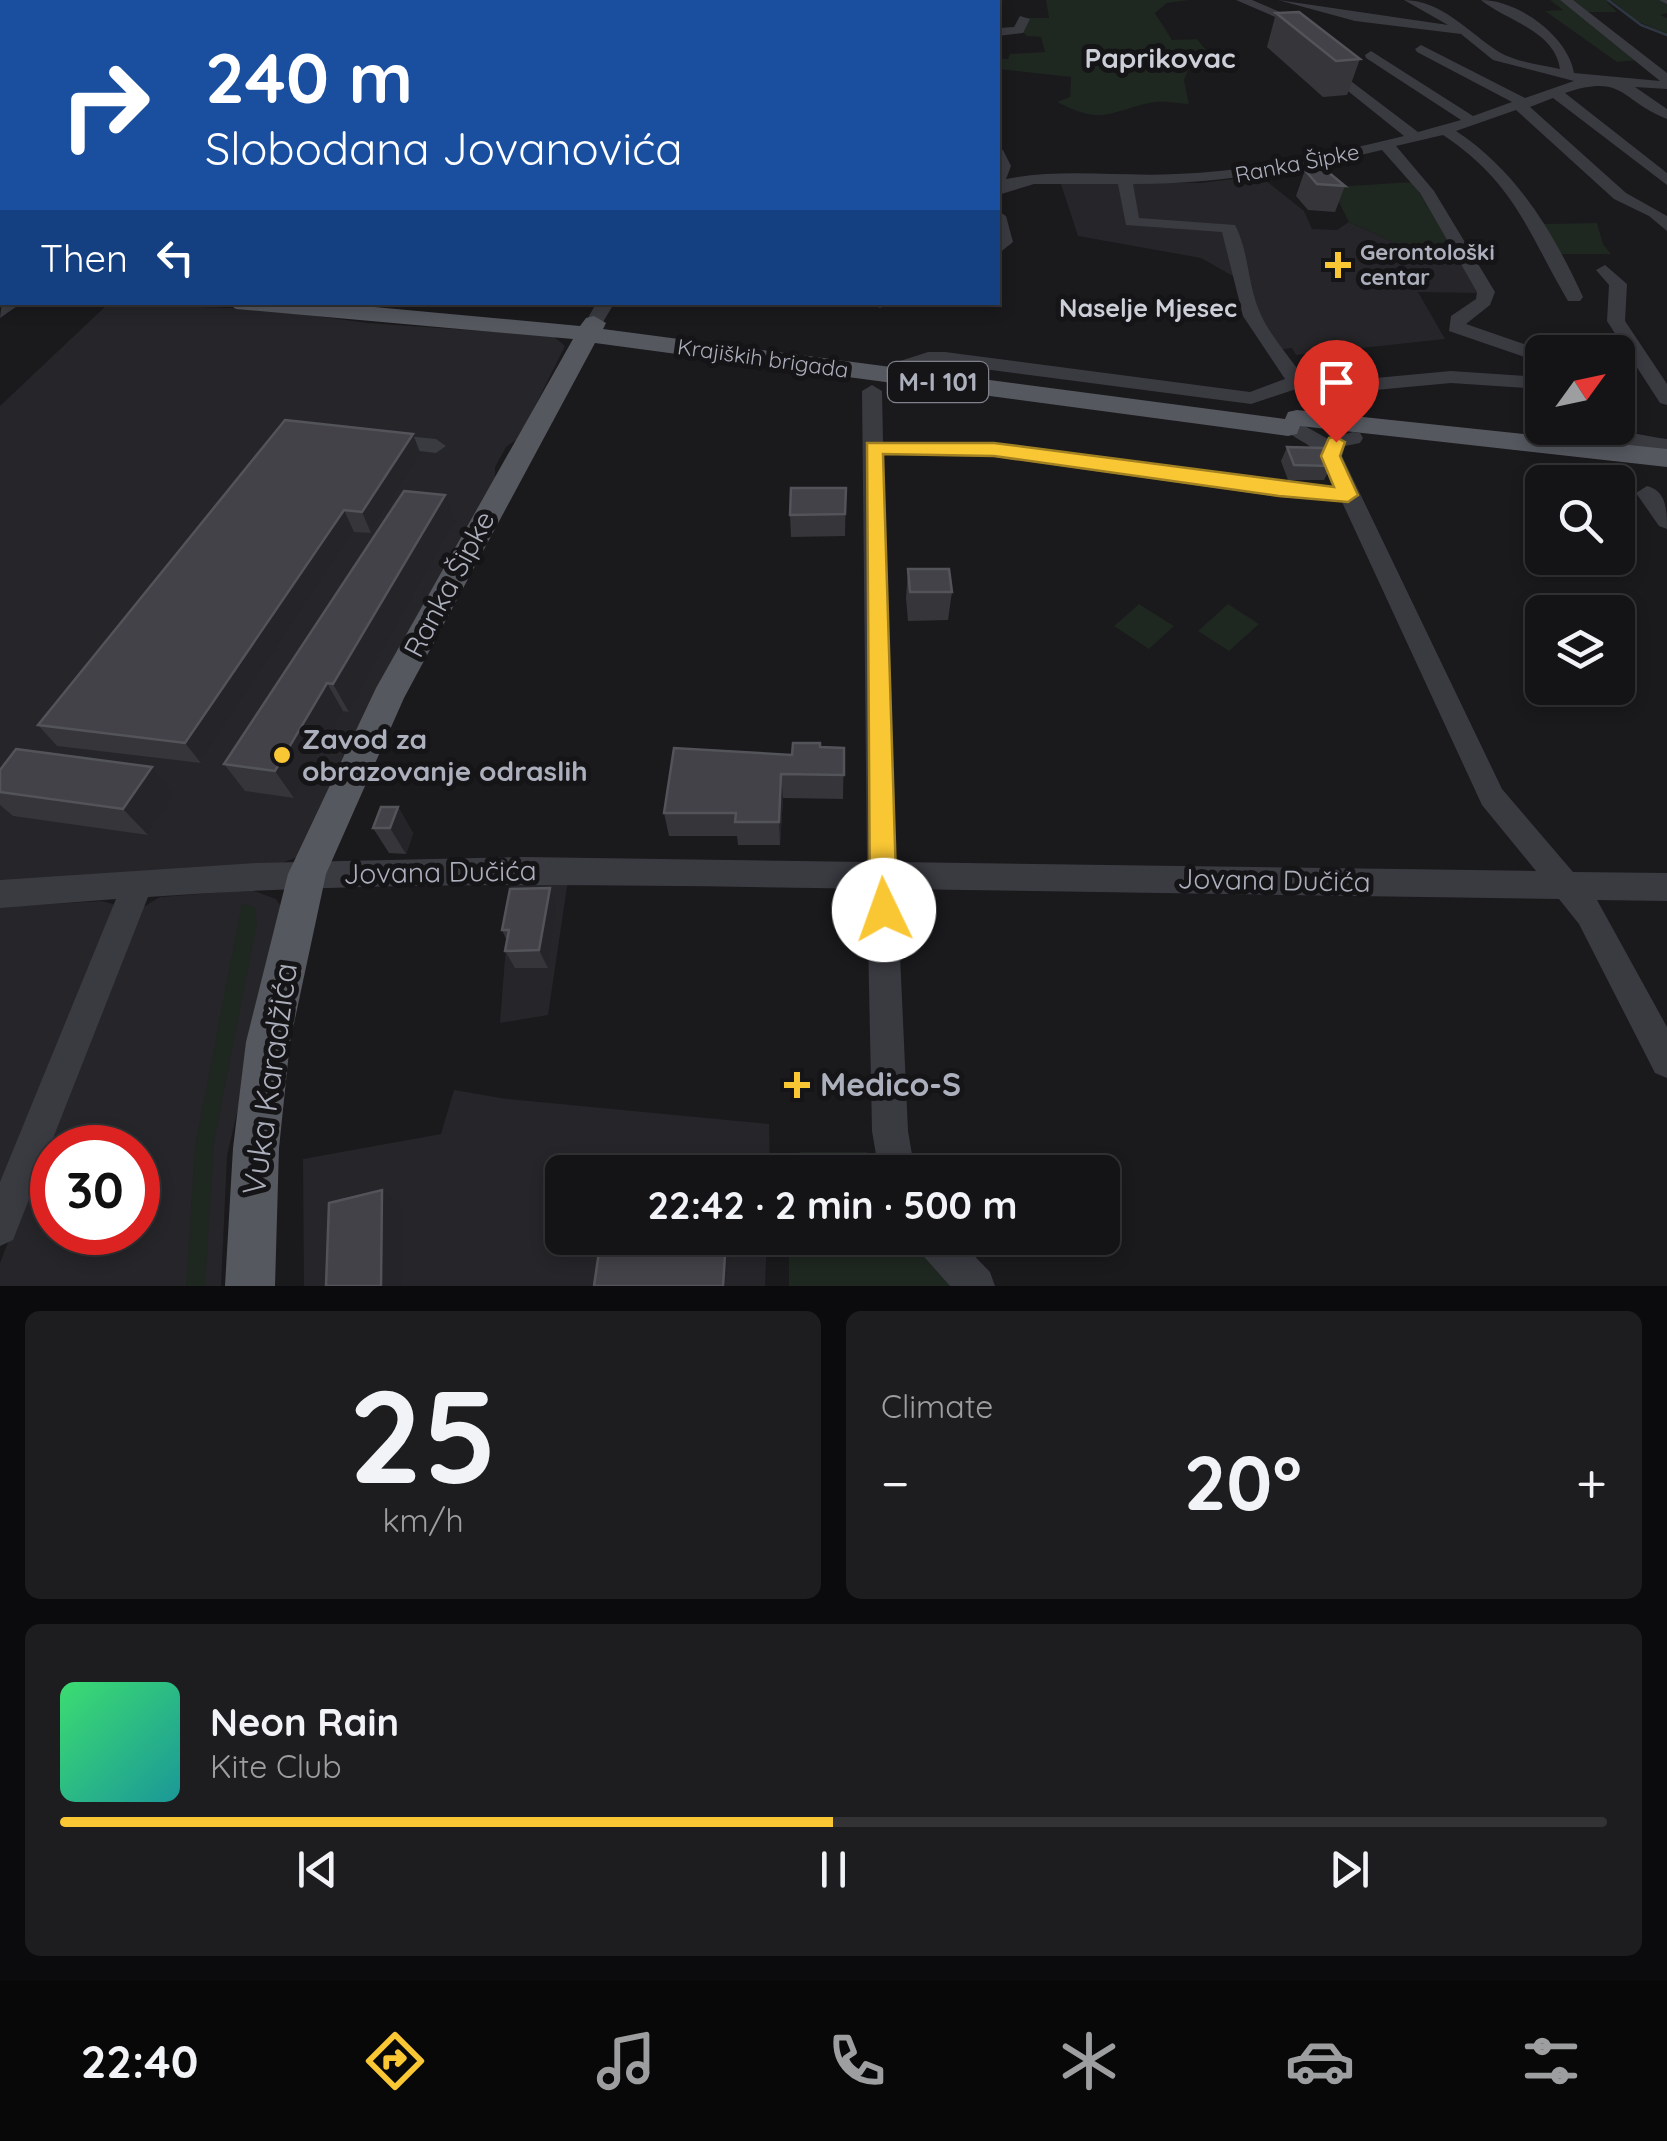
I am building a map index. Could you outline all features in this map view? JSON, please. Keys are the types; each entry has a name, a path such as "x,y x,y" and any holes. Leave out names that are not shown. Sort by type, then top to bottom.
{"main road":[{"name":"Krajiških brigada","path":"296,305 596,320 1294,425 1667,473"},
{"name":"Krajiških brigada","path":"428,305 596,320 1294,425"},
{"name":"Ranka Šipke","path":"307,874 388,697 596,320"},
{"name":"Krajiških brigada","path":"1342,430 1667,452"},
{"path":"1635,444 1667,452"},
{"name":"Vuka Karadžića","path":"250,1286 256,1148 268,1042 307,874"}],"street":[{"path":"826,0 875,0"},
{"path":"1242,0 1321,33 1289,36"},
{"path":"1284,0 1355,16 1465,30"},
{"path":"1410,0 1465,30 1494,56 1588,81 1667,82"},
{"path":"1487,0 1558,46 1566,57 1568,73"},
{"path":"1566,0 1667,82"},
{"path":"1000,32 1020,29 1024,18"},
{"path":"1421,49 1522,105 1620,196 1659,210 1667,226"},
{"path":"1372,55 1472,122"},
{"path":"1317,60 1416,138"},
{"name":"Ranka Šipke","path":"1000,186 1034,178 1252,174 1445,130 1588,81"},
{"path":"1620,83 1667,115"},
{"path":"1556,94 1667,180"},
{"path":"1445,130 1486,160 1510,185 1553,251 1574,297"},
{"path":"1384,145 1399,156 1419,184 1486,292 1484,301 1457,320 1456,326 1525,350"},
{"path":"1125,179 1132,222 1229,228 1252,316 1297,382"},
{"path":"1000,221 1006,235 1000,246"},
{"path":"1605,270 1618,284 1614,315 1619,327 1667,399"},
{"path":"904,366 928,358 945,358 1251,398 1297,382 1354,386 1451,377 1525,382"},
{"path":"872,391 881,878 894,1155"},
{"path":"1331,456 1342,430 1356,417 1525,430"},
{"path":"1294,425 1319,442 1331,456 1492,797 1590,914 1667,1061"},
{"path":"358,439 436,446"},
{"path":"874,448 994,450 1279,490 1348,495"},
{"path":"1646,493 1667,521"},
{"name":"Jovana Dučića","path":"0,894 307,874 524,870 1667,887"},
{"path":"0,1227 138,886"},
{"path":"948,1255 976,1286"}],"shaded area":[{"path":"1046,0 1189,0 1167,3 1155,13 1172,40 1197,39 1221,69 1188,70 1184,80 1189,104 1154,102 1104,115 1084,113 1057,102 1070,97 1071,77 1000,69 1000,59 1008,59 1010,54 1045,52 1041,37 1027,36 1021,31 1026,18 1049,18"},
{"path":"1550,0 1560,0 1639,60 1617,62 1545,11 1563,10"},
{"path":"1567,0 1660,0 1667,3 1667,13 1660,15 1667,18 1667,34 1637,21 1612,1 1607,2 1617,12 1582,12"},
{"name":"Gerontološki centar","path":"1260,176 1304,211 1312,229 1337,230 1349,222 1393,242 1401,251 1458,258 1479,293 1418,292 1445,339 1296,355 1292,348 1269,351 1233,276 1201,258 1078,236 1060,181 1200,183"},
{"path":"1413,182 1458,258 1400,251 1393,242 1349,222 1331,187"},
{"path":"1597,223 1603,244 1611,254 1558,254 1542,224"},
{"path":"107,305 271,310 368,323 553,336 565,346 519,438 506,447 495,467 495,480 297,857 277,865 0,889 0,406"},
{"path":"1139,604 1174,626 1149,649 1114,626"},
{"path":"1228,604 1259,624 1229,651 1198,631"},
{"path":"511,880 568,880 548,1015 500,1023"},
{"path":"251,890 276,899 282,908 227,1156 221,1286 0,1286 0,1263 30,1185 30,1255 160,1255 160,1125 53,1125 135,912 160,897"},
{"path":"102,901 113,904 115,913 0,1208 0,907"},
{"path":"242,903 255,908 257,922 214,1143 205,1286 186,1286 195,1146"},
{"path":"454,1090 507,1099 769,1124 770,1155 545,1155 545,1255 766,1255 765,1286 304,1286 303,1159 441,1134"},
{"path":"867,1152 869,1155 797,1155"},
{"path":"789,1255 931,1255 959,1286 789,1286"}],"building":[{"path":"1299,12 1360,59 1336,61 1276,13"},
{"path":"1322,167 1345,186 1317,184 1305,170"},
{"path":"285,420 413,434 362,512 344,510 185,743 38,725"},
{"path":"1287,447 1323,448 1331,466 1294,465"},
{"path":"791,488 846,488 845,514 790,515"},
{"path":"404,491 445,495 333,684 327,683 275,771 224,764"},
{"path":"908,569 949,569 952,592 910,592"},
{"path":"793,743 844,748 844,775 781,774 779,822 735,822 736,813 664,813 674,748 792,755"},
{"path":"16,749 152,767 123,809 0,792 0,770"},
{"path":"381,807 398,807 390,828 373,828"},
{"path":"550,888 539,950 505,951 509,930 502,930 510,889"},
{"path":"382,1190 381,1286 326,1286 329,1203"},
{"path":"599,1255 725,1255 723,1286 594,1286"}],"waterway":[{"path":"1608,0 1641,25 1667,35"}],"place":[{"name":"Gerontološki centar","path":"1338,265"},
{"name":"Zavod za obrazovanje odraslih","path":"282,755"},
{"name":"Medico-S","path":"797,1085"}],"district":[{"name":"Paprikovac","path":"1160,58"},
{"name":"Naselje Mjesec","path":"1148,308"}],"route":[{"path":"884,910 874,448 1018,452 1279,490 1348,495 1331,456 1336,442"}]}
